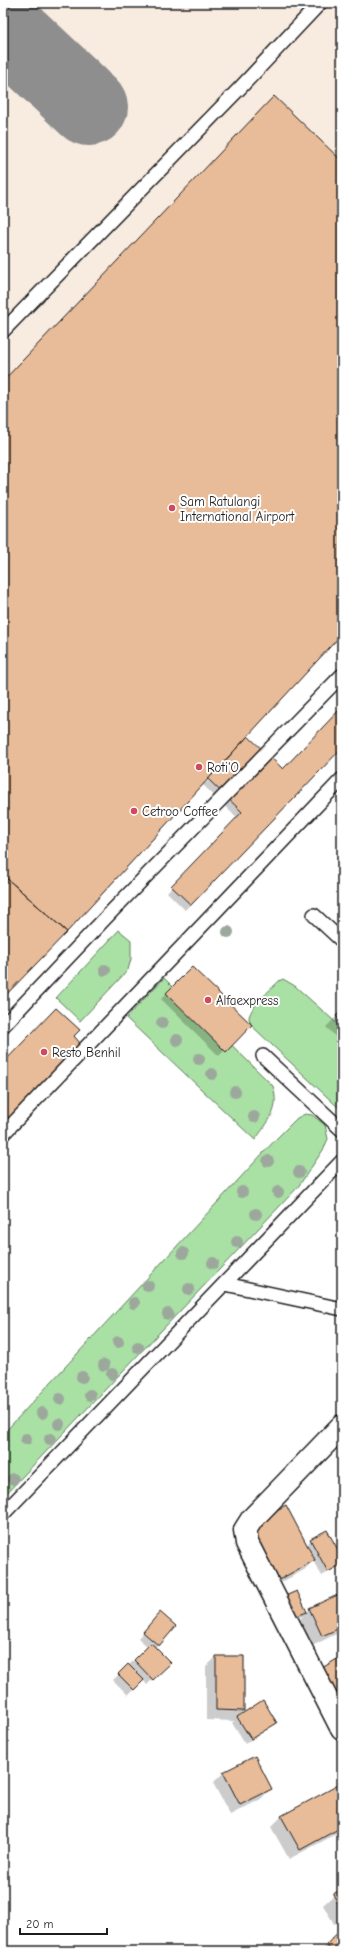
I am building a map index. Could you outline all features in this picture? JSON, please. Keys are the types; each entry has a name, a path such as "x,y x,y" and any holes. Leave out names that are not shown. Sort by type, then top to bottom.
{"street":[{"path":"342,1426 252,1519 245,1530 247,1543 342,1729"}],"lane":[{"path":"3,331 240,88 320,3"},
{"path":"3,1026 118,905 342,675"},
{"path":"3,1134 342,780"},
{"path":"314,915 342,941"},
{"path":"263,1056 342,1130"},
{"path":"3,1514 342,1161"},
{"path":"225,1284 342,1309"}],"shaded area":[{"name":"Sam Ratulangi International Airport","path":"3,3 342,3 342,634 67,932 3,998"}],"green space":[{"path":"119,930 131,940 131,959 128,970 80,1021 56,998"},
{"path":"164,978 273,1086 275,1102 272,1115 255,1140 126,1018"},
{"path":"283,979 295,986 342,1028 342,1111 254,1028 249,1019 252,1010 256,1005 279,981"},
{"path":"305,1114 312,1115 325,1125 328,1139 323,1150 298,1187 3,1497 3,1434 277,1138 297,1118"}],"building":[{"name":"Sam Ratulangi International Airport","path":"274,96 342,161 342,634 67,932 3,875 3,381"},
{"path":"342,707 342,748 191,905 171,886 242,812 208,779 248,736 283,769"},
{"path":"3,875 67,932 3,998"},
{"path":"192,967 252,1025 226,1052 166,993"},
{"path":"56,1008 80,1030 74,1036 80,1043 3,1124 3,1063"},
{"path":"342,1010 342,1023 336,1016"},
{"path":"286,1505 315,1560 277,1581 247,1526"},
{"path":"327,1530 342,1557 342,1564 328,1572 310,1539"},
{"path":"297,1591 307,1612 294,1617 285,1596"},
{"path":"342,1593 342,1627 322,1636 309,1608"},
{"path":"160,1612 176,1626 159,1646 143,1632"},
{"path":"151,1643 171,1663 153,1680 134,1660"},
{"path":"216,1656 244,1656 244,1711 216,1710"},
{"path":"342,1656 342,1688 336,1692 322,1668"},
{"path":"128,1664 144,1680 134,1690 118,1674"},
{"path":"263,1700 277,1723 251,1739 237,1717"},
{"path":"255,1756 272,1789 240,1805 223,1772"},
{"path":"342,1783 342,1827 300,1850 281,1816"},
{"path":"342,1889 342,1911 333,1894"},
{"path":"342,1928 342,1951 332,1951 326,1945"}],"taxiway":[{"path":"3,26 89,107"}],"place":[{"name":"Sam Ratulangi International Airport","path":"172,508"},
{"name":"Roti'O","path":"199,767"},
{"name":"Cetroo Coffee","path":"134,811"},
{"name":"Alfaexpress","path":"208,1000"},
{"name":"Resto Benhil","path":"44,1052"}]}
